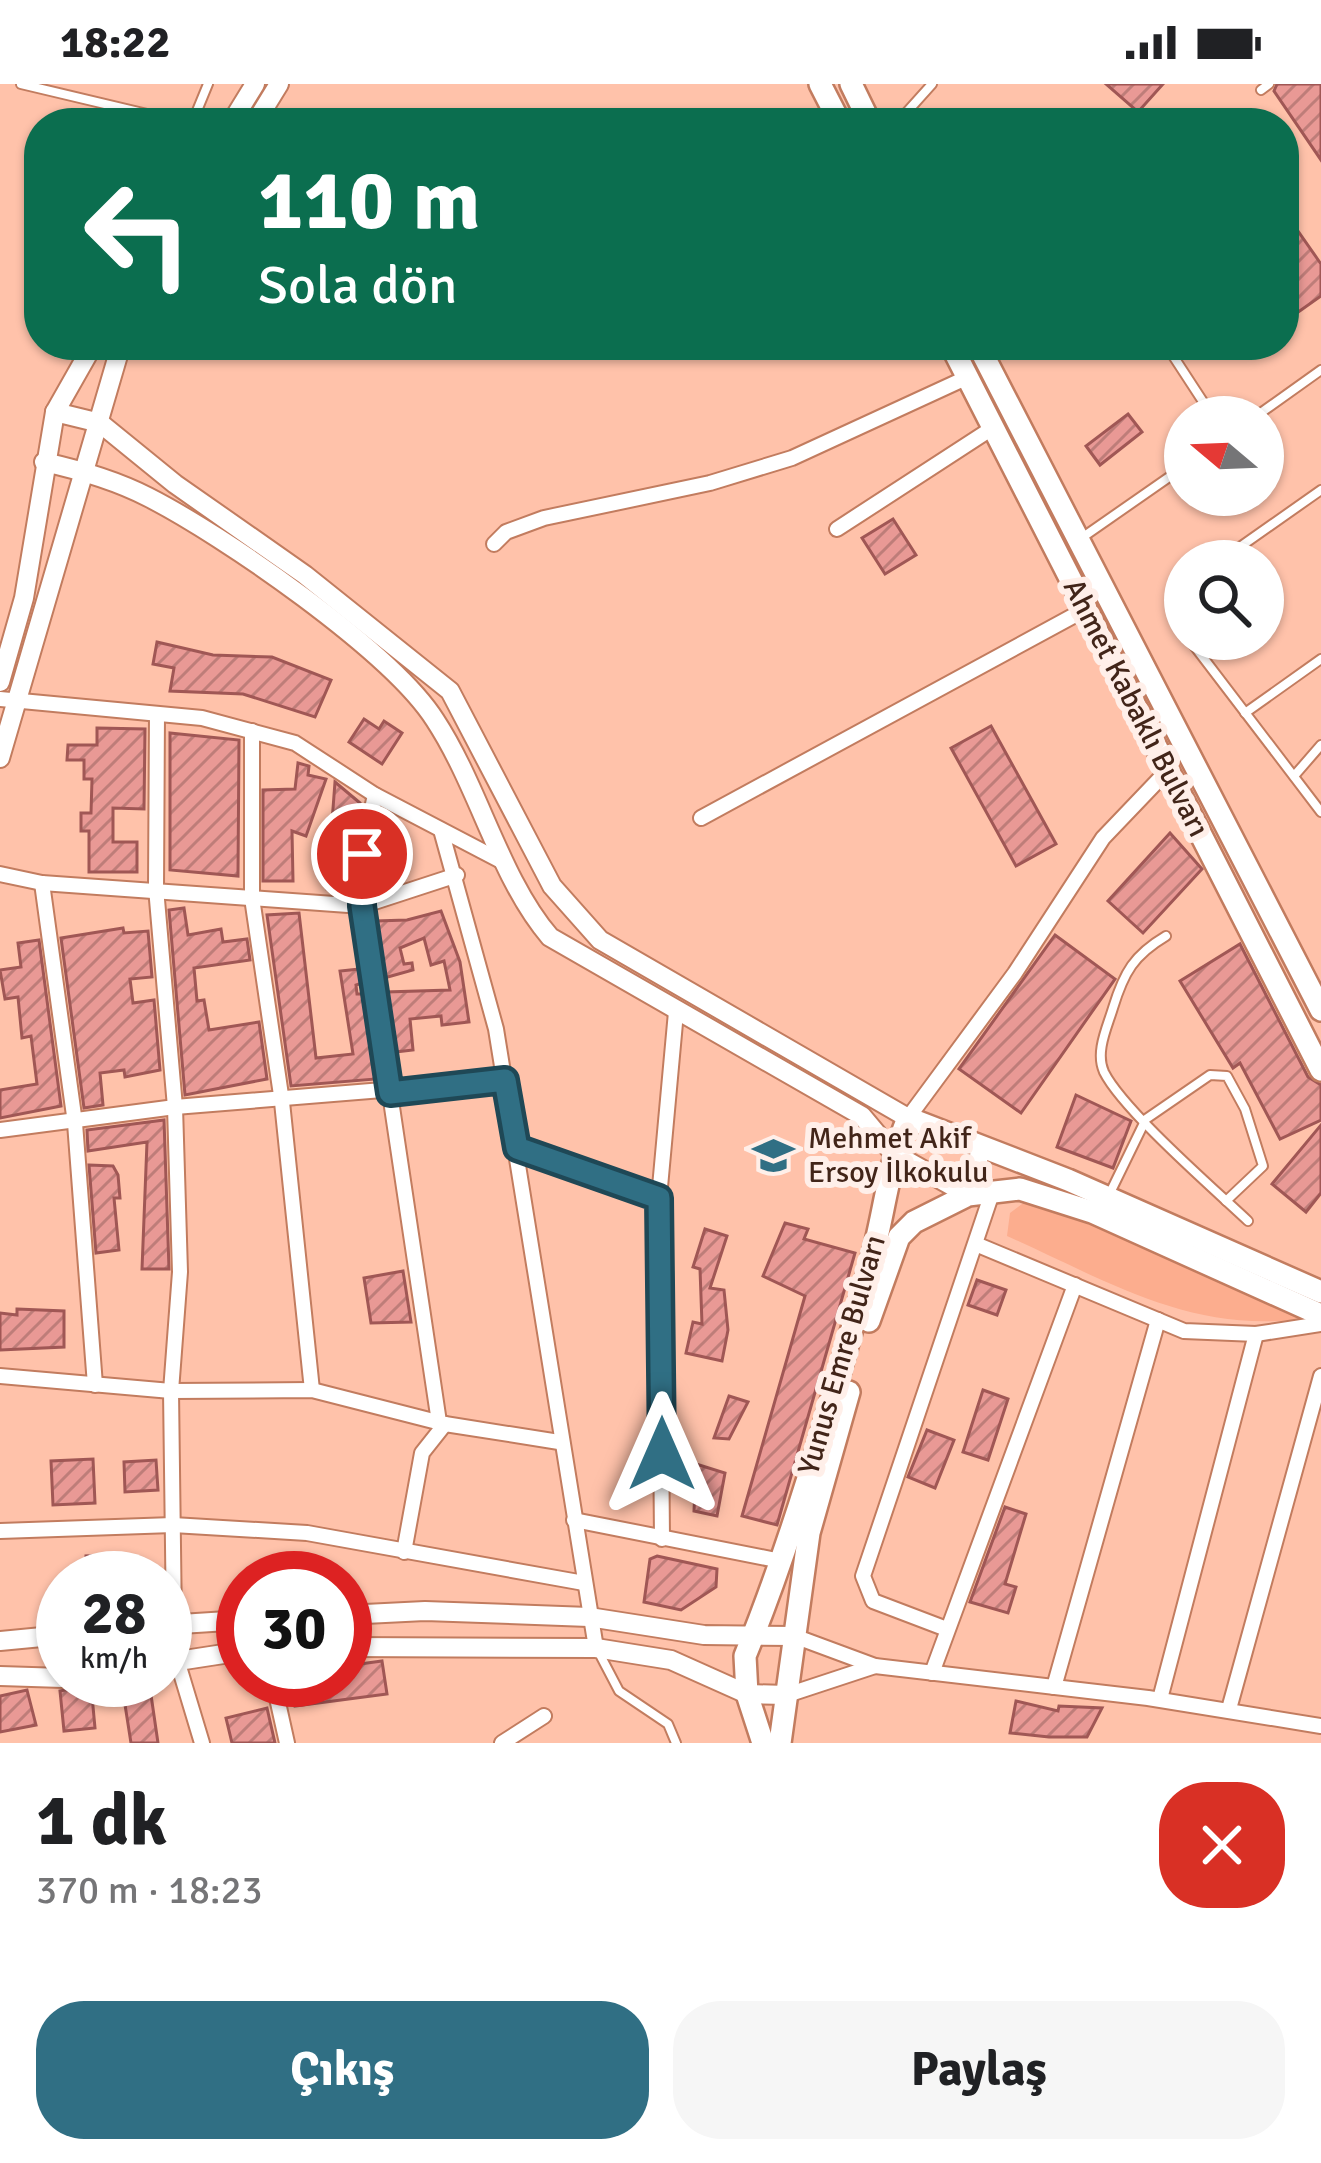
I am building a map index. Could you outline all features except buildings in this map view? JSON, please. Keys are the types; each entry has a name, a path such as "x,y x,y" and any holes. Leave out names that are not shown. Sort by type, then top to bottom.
{"main road":[{"name":"Ahmet Kabaklı Bulvarı","path":"959,360 1321,1070"},
{"name":"Ahmet Kabaklı Bulvarı","path":"986,360 1321,1010"},
{"path":"908,1118 1108,1198 1321,1292"},
{"name":"Yunus Emre Bulvarı","path":"763,1743 747,1694 745,1656 781,1561 878,1237 893,1153 908,1118"},
{"name":"Yunus Emre Bulvarı","path":"780,1743 809,1533 898,1237 930,1212 968,1196 993,1190 1047,1194 1321,1320"}],"street":[{"path":"0,682 33,551 55,412 84,360"},
{"path":"0,758 9,701 87,472 117,360"},
{"path":"494,544 506,532 544,518 710,483 792,458 968,377"},
{"path":"55,412 100,423 175,484 305,575 450,691 552,886 600,940 908,1118 1015,973 1103,838 1168,770"},
{"path":"837,529 994,427"},
{"path":"44,462 87,472 149,497 400,674 470,777 532,916 550,937 862,1117 893,1153 968,1196 982,1146"},
{"path":"701,818 1086,609"},
{"path":"9,701 157,714 295,743 375,795 510,865"},
{"path":"157,714 157,888 176,1107 180,1272 171,1391 172,1551"},
{"path":"252,731 252,898 282,1102 312,1390"},
{"path":"375,795 362,854 362,906 442,1423 422,1453 404,1552"},
{"path":"441,830 457,875 505,1080 559,1442 596,1648"},
{"path":"0,874 42,883 362,906 457,875"},
{"path":"42,883 75,1123 95,1385"},
{"path":"662,1539 659,1198 676,1012"},
{"path":"0,1130 176,1107 282,1102 505,1080"},
{"path":"517,1148 659,1198"},
{"path":"944,1628 873,1601 863,1576 993,1190"},
{"path":"978,1245 1184,1331 1256,1334 1321,1320"},
{"path":"932,1673 944,1628 1075,1285"},
{"path":"1054,1687 1158,1320"},
{"path":"1160,1700 1256,1334"},
{"path":"0,1376 171,1391 312,1390 442,1423 559,1442"},
{"path":"1229,1709 1321,1376"},
{"path":"574,1520 781,1561"},
{"path":"0,1531 173,1526 307,1533 584,1582"},
{"path":"372,1614 589,1617 704,1635 794,1636 874,1666 1229,1709 1321,1726"},
{"path":"0,1641 36,1638"},
{"path":"372,1647 596,1648 671,1660 747,1694 788,1695 874,1666"},
{"path":"0,1676 36,1677"},
{"path":"188,1707 202,1743"},
{"path":"279,1707 286,1743"},
{"path":"502,1743 544,1716"}],"lane":[{"path":"21,84 124,108"},
{"path":"910,108 932,84"},
{"path":"1176,360 1199,396"},
{"path":"1284,396 1321,370"},
{"path":"1077,542 1164,481"},
{"path":"1250,540 1321,490"},
{"path":"1245,712 1321,659"},
{"path":"1205,660 1321,812"},
{"path":"1294,776 1321,745"},
{"path":"1166,936 1138,952 1123,974 1100,1048 1104,1071 1248,1221"},
{"path":"1108,1198 1146,1119 1210,1075 1227,1076 1263,1166 1226,1201"},
{"path":"596,1648 619,1691 668,1724 676,1743"}],"shaded area":[{"path":"1030,1198 1044,1200 1309,1318 1227,1319 1189,1312 1117,1287 1007,1236 1010,1213"}],"place":[{"name":"Mehmet Akif Ersoy İlkokulu","path":"774,1155"}],"route":[{"path":"362,854 362,906 390,1093 505,1080 517,1148 659,1198 662,1454"}]}
